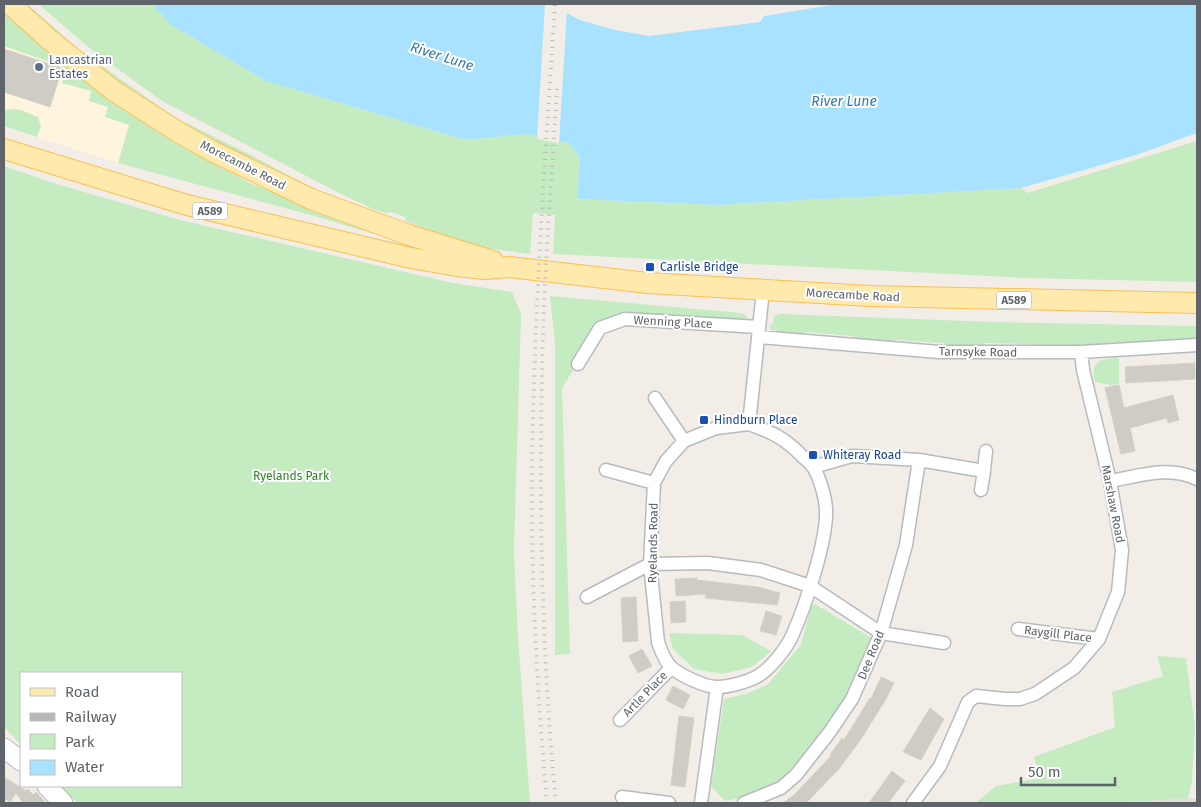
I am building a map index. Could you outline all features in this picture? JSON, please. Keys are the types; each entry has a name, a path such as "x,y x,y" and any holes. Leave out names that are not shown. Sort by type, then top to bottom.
{"main road":[{"name":"Morecambe Road","path":"10,4 50,40 114,91 180,133 212,150 311,199 409,235 447,248 483,257 509,267"},
{"name":"Morecambe Road","path":"4,149 187,205 411,258 457,266 484,269 509,267 648,283 871,296 1197,303"},
{"path":"4,748 20,760"},
{"path":"48,787 63,803"}],"street":[{"path":"749,424 763,290"},
{"name":"Wenning Place","path":"578,364 600,328 625,319 759,332"},
{"name":"Tarnsyke Road","path":"759,332 939,352 1081,352 1197,344"},
{"name":"Marshaw Road","path":"913,803 940,766 968,702 976,696 1020,699 1035,694 1074,668 1099,639 1118,592 1122,550 1110,481 1083,370 1081,352"},
{"path":"654,398 684,441"},
{"name":"Ryelands Road","path":"749,424 771,432 790,443 813,467 826,507 825,529 810,586 791,637 777,658 758,676 740,683 717,687 694,680 671,668 662,654 658,642 650,564 654,483 666,461 684,441 716,428 749,424"},
{"path":"981,490 986,451"},
{"path":"813,467 852,456 920,460 984,470"},
{"name":"Dee Road","path":"744,803 781,788 796,775 829,733 852,699 881,633 906,545 920,460"},
{"path":"606,470 654,483"},
{"path":"1110,481 1167,471 1188,474 1197,479"},
{"path":"587,597 650,564 708,563 761,570 810,586 881,633 944,643"},
{"name":"Raygill Place","path":"1018,629 1099,639"},
{"name":"Artle Place","path":"620,720 671,668"},
{"path":"701,803 717,687"},
{"path":"622,797 669,803"}],"shaded area":[{"path":"10,23 137,122 124,165 4,126 4,32"},
{"path":"1197,799 1197,803 1119,803"}],"green space":[{"path":"21,4 27,4 82,52 176,118 251,155 334,200 181,124 131,93"},
{"path":"38,4 152,4 171,25 266,81 466,140 526,134 568,143 580,157 577,199 717,205 1021,188 1027,193 1197,141 1197,282 1026,278 553,254 555,215 533,213 530,254 479,247 446,237 406,221 405,217 373,209 162,101 93,51"},
{"path":"4,10 157,132 252,184 401,242 307,214 118,163 129,125 105,117 108,107 89,101 91,91 62,83 66,68 4,46"},
{"path":"4,110 21,110 38,117 41,127 37,137 4,126"},
{"name":"Ryelands Park","path":"4,166 50,182 180,220 453,283 512,292 521,314 514,551 530,803 77,803 61,787 182,787 182,672 20,672 20,744 4,727"},
{"path":"550,296 741,313 747,316 745,321 601,326 562,388 570,654 555,655 555,343"},
{"path":"780,314 994,322 1197,326 1197,341 1042,348 1033,344 985,343 980,348 950,347 944,343 896,340 888,343 859,341 852,336 805,332 799,336 776,334 776,330 771,330 769,326 773,324 774,316"},
{"path":"1119,358 1119,384 1111,385 1095,382 1094,369 1098,362"},
{"path":"815,604 873,639 843,702 786,775 773,785 748,796 725,801 711,786 724,699 746,694 767,685 801,645 811,607"},
{"path":"669,633 742,635 771,651 752,667 722,674 694,669 673,649"},
{"path":"1157,656 1186,658 1195,727 1192,781 1188,798 1119,803 975,803 996,786 1040,778 1034,757 1115,727 1112,692 1163,676"}],"water":[{"name":"River Lune","path":"152,4 550,4 580,20 615,30 649,36 760,22 764,16 837,4 1197,4 1197,133 1136,155 1021,188 717,205 577,199 580,157 568,143 526,134 466,140 266,81 171,25"}],"pier":[{"path":"545,4 555,4 567,10 559,143 537,139"}],"building":[{"path":"4,49 62,68 50,107 4,92"},
{"path":"1195,363 1195,379 1126,383 1125,367"},
{"path":"1119,385 1124,408 1173,395 1179,420 1168,423 1167,418 1130,428 1135,451 1121,454 1105,388"},
{"path":"697,578 697,580 758,587 780,593 777,605 705,598 706,594 676,596 675,579"},
{"path":"636,597 638,641 623,642 621,598"},
{"path":"685,601 686,622 671,623 670,602"},
{"path":"766,611 782,616 776,635 760,631"},
{"path":"642,649 652,666 638,673 629,656"},
{"path":"881,677 894,683 859,742 838,770 806,803 783,803 794,795 831,756 842,738 844,740 871,699"},
{"path":"673,686 690,695 683,709 666,700"},
{"path":"930,708 944,719 921,760 903,752"},
{"path":"679,716 694,718 685,787 671,785"},
{"path":"892,771 905,781 888,803 869,803"},
{"path":"4,777 26,791 28,789 33,795 36,792 46,803 23,803 16,793 10,802 4,798"}],"railway":[{"path":"547,803 535,637 532,470 538,295 555,4"},
{"path":"556,803 544,617 541,430 544,305 557,87"}],"place":[{"name":"Lancastrian Estates","path":"39,67"},
{"name":"Carlisle Bridge","path":"650,267"},
{"name":"Hindburn Place","path":"704,420"},
{"name":"Whiteray Road","path":"813,455"}]}
